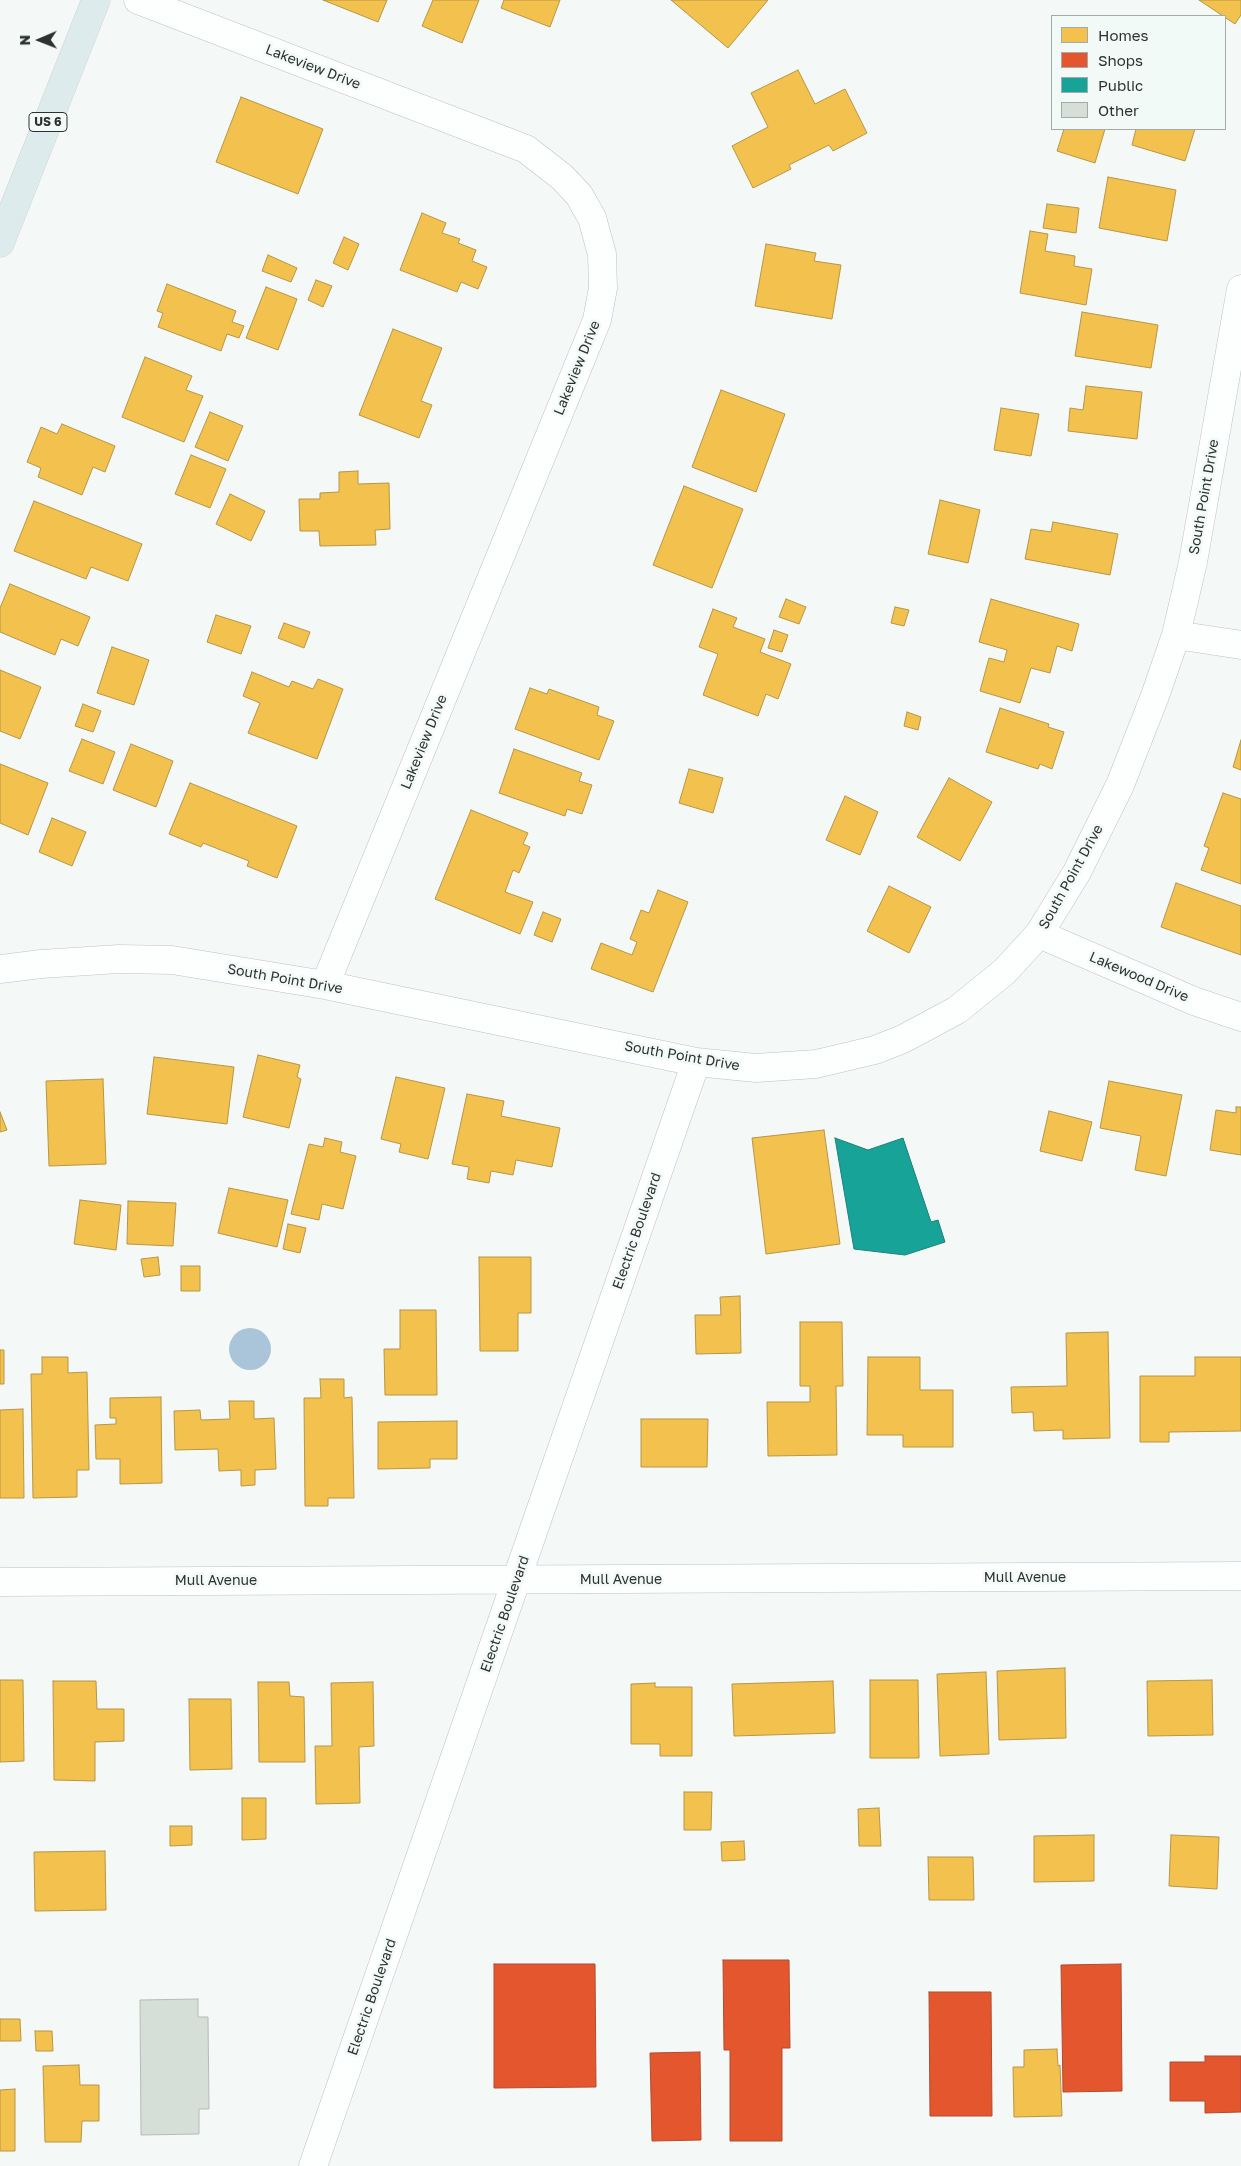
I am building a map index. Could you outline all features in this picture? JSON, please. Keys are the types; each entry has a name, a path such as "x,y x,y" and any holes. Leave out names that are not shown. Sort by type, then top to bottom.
{"main road":[{"name":"US 6","path":"0,243 96,0"}],"street":[{"name":"Lakeview Drive","path":"138,0 526,149 562,177 579,196 592,218 602,254 603,288 597,320 325,985"},
{"name":"South Point Drive","path":"0,969 41,964 119,959 172,960 325,985 696,1062 756,1068 786,1068 816,1064 882,1047 903,1039 957,1010 1004,972 1039,934 1077,872 1120,786 1155,696 1176,635 1193,562 1241,288"},
{"path":"1176,635 1241,646"},
{"name":"Lakewood Drive","path":"1039,934 1194,1000 1241,1017"},
{"name":"Electric Boulevard","path":"313,2166 696,1062"},
{"name":"Mull Avenue","path":"0,1582 1241,1576"}],"water":[{"path":"250,1328 265,1334 271,1349 265,1364 250,1370 235,1364 229,1349 235,1334"}],"building: Homes":[{"path":"323,0 387,0 378,22"},
{"path":"433,0 479,0 462,43 422,26"},
{"path":"504,0 560,0 550,27 501,8"},
{"path":"671,0 768,0 728,48"},
{"path":"1199,0 1241,0 1241,15 1235,24 1226,18 1226,15 1222,15"},
{"path":"798,70 815,104 845,89 867,133 833,151 829,145 789,165 791,169 753,188 732,146 768,127 751,93"},
{"path":"241,97 323,129 298,194 216,162"},
{"path":"1064,130 1105,130 1095,163 1057,151"},
{"path":"1136,130 1195,130 1185,161 1132,145"},
{"path":"1108,177 1176,190 1167,241 1099,228"},
{"path":"1047,204 1079,208 1076,233 1043,228"},
{"path":"422,213 446,223 442,233 460,239 458,243 476,250 472,261 487,267 478,289 461,282 457,292 400,270"},
{"path":"1030,231 1048,234 1045,251 1075,256 1074,266 1092,269 1086,305 1020,293"},
{"path":"344,237 359,244 348,270 333,263"},
{"path":"766,244 816,253 814,261 841,265 832,319 755,306"},
{"path":"268,255 297,268 291,282 262,271"},
{"path":"316,280 332,286 323,307 308,300"},
{"path":"167,284 236,311 232,322 244,326 239,338 227,334 221,351 158,327 163,313 157,311"},
{"path":"266,287 297,299 278,350 246,338"},
{"path":"1082,312 1158,325 1151,368 1075,356"},
{"path":"393,329 442,348 421,401 432,405 419,438 359,415"},
{"path":"145,357 192,376 186,390 203,396 184,442 122,417"},
{"path":"1086,386 1142,392 1137,439 1068,431 1070,408 1083,410"},
{"path":"721,390 785,414 756,492 692,467"},
{"path":"1001,408 1039,414 1031,456 994,450"},
{"path":"210,412 243,426 228,461 195,447"},
{"path":"62,424 115,446 105,472 93,467 82,495 38,477 41,468 27,462 41,427 57,434"},
{"path":"191,455 226,469 210,508 175,494"},
{"path":"358,471 358,484 389,483 390,529 375,530 376,545 320,546 319,531 300,531 299,499 320,499 320,493 339,492 339,472"},
{"path":"684,486 743,509 712,588 653,565"},
{"path":"230,494 265,511 251,541 216,524"},
{"path":"940,500 980,510 968,563 928,554"},
{"path":"34,501 142,544 128,581 91,567 86,579 14,551"},
{"path":"1053,522 1118,534 1110,575 1025,559 1031,529 1051,532"},
{"path":"10,584 90,617 78,646 61,639 55,655 0,632 0,608"},
{"path":"786,599 806,607 799,624 779,617"},
{"path":"991,599 1079,624 1072,651 1057,646 1050,673 1031,668 1020,703 980,691 989,658 1004,662 1007,650 979,642"},
{"path":"895,607 909,610 904,626 891,623"},
{"path":"713,609 737,618 733,627 765,639 760,652 791,664 778,699 766,694 758,716 703,695 718,654 699,647"},
{"path":"216,615 251,626 241,654 207,642"},
{"path":"284,623 310,632 304,648 278,638"},
{"path":"774,630 788,635 782,652 768,648"},
{"path":"112,647 149,660 134,705 97,693"},
{"path":"0,670 41,687 20,739 0,731"},
{"path":"252,672 289,687 292,681 313,689 318,679 343,689 317,759 248,733 260,703 243,696"},
{"path":"530,688 547,694 549,689 599,707 597,715 614,721 599,760 515,729"},
{"path":"83,704 101,711 93,732 75,726"},
{"path":"1000,708 1049,724 1048,727 1064,732 1052,769 1040,764 1038,769 986,752"},
{"path":"907,712 921,717 918,730 904,726"},
{"path":"82,739 115,752 103,784 69,771"},
{"path":"1241,740 1241,770 1233,767"},
{"path":"131,744 173,761 156,807 113,790"},
{"path":"514,749 582,773 579,781 592,785 582,814 567,809 565,816 499,793"},
{"path":"0,764 48,783 28,835 0,823"},
{"path":"689,769 723,778 713,813 679,803"},
{"path":"949,778 992,802 960,861 917,837"},
{"path":"190,783 297,826 277,878 247,866 249,861 203,843 201,847 169,834"},
{"path":"1223,793 1241,799 1241,884 1201,870 1209,848 1204,846"},
{"path":"845,796 878,812 860,855 826,840"},
{"path":"471,810 528,833 523,844 530,847 519,873 513,870 505,892 533,902 520,934 435,899"},
{"path":"52,818 86,832 72,866 39,852"},
{"path":"1176,883 1241,906 1241,955 1161,927"},
{"path":"889,886 931,907 909,953 867,931"},
{"path":"658,890 688,902 653,992 591,969 601,943 632,955 637,942 630,939 641,910 649,913"},
{"path":"543,912 561,919 552,942 534,935"},
{"path":"258,1055 300,1065 297,1077 301,1079 289,1128 243,1117"},
{"path":"154,1057 234,1067 227,1124 147,1114"},
{"path":"396,1077 445,1088 428,1159 399,1152 401,1144 381,1139"},
{"path":"103,1079 106,1164 49,1166 46,1081"},
{"path":"1109,1081 1182,1095 1166,1176 1135,1170 1141,1136 1100,1128"},
{"path":"467,1094 504,1101 501,1116 560,1128 552,1167 516,1160 513,1175 491,1171 489,1183 467,1179 469,1167 452,1164"},
{"path":"1236,1107 1241,1107 1241,1155 1210,1150 1216,1110 1236,1113"},
{"path":"1049,1111 1092,1122 1082,1161 1040,1151"},
{"path":"0,1112 7,1130 0,1132"},
{"path":"824,1130 840,1244 766,1254 752,1138"},
{"path":"325,1138 342,1142 340,1152 356,1156 343,1209 322,1204 319,1220 291,1214 309,1144 323,1147"},
{"path":"229,1188 288,1200 277,1247 218,1233"},
{"path":"80,1200 121,1205 116,1250 74,1244"},
{"path":"128,1201 176,1203 173,1246 127,1244"},
{"path":"288,1224 306,1228 300,1253 283,1249"},
{"path":"158,1257 160,1275 144,1277 141,1259"},
{"path":"479,1257 531,1257 531,1313 518,1313 518,1351 480,1351"},
{"path":"181,1266 200,1266 200,1291 181,1291"},
{"path":"740,1296 741,1353 696,1354 695,1315 721,1315 720,1297"},
{"path":"400,1310 436,1310 437,1395 385,1395 384,1349 400,1349"},
{"path":"800,1322 842,1322 843,1386 836,1386 837,1455 768,1456 767,1402 810,1402 810,1386 800,1386"},
{"path":"1108,1332 1110,1438 1063,1439 1063,1430 1034,1431 1033,1412 1012,1413 1011,1387 1067,1386 1066,1333"},
{"path":"0,1350 4,1350 4,1384 0,1384"},
{"path":"42,1357 68,1357 68,1373 87,1372 89,1470 77,1470 77,1497 33,1498 31,1374 42,1374"},
{"path":"868,1357 920,1357 920,1390 953,1390 953,1447 903,1447 903,1435 867,1435"},
{"path":"1195,1357 1241,1357 1241,1431 1169,1432 1169,1442 1140,1442 1140,1376 1195,1376"},
{"path":"320,1379 344,1379 344,1398 352,1397 354,1498 328,1498 328,1506 305,1506 304,1398 321,1398"},
{"path":"161,1397 162,1483 120,1484 120,1459 96,1459 95,1425 116,1424 116,1418 110,1418 110,1398"},
{"path":"229,1401 254,1401 254,1419 274,1418 276,1469 255,1470 255,1485 241,1486 241,1470 219,1471 218,1449 175,1450 174,1411 200,1410 201,1420 230,1419"},
{"path":"23,1409 24,1498 0,1498 0,1410"},
{"path":"641,1419 708,1419 707,1467 641,1467"},
{"path":"457,1421 457,1459 430,1459 430,1468 378,1469 378,1422"},
{"path":"1065,1668 1066,1738 999,1740 997,1671"},
{"path":"986,1672 989,1754 940,1756 937,1674"},
{"path":"0,1680 23,1680 24,1761 0,1762"},
{"path":"870,1680 918,1680 919,1758 870,1758"},
{"path":"1212,1680 1213,1735 1148,1736 1147,1681"},
{"path":"53,1681 96,1681 97,1709 124,1709 124,1741 95,1742 95,1781 54,1780"},
{"path":"833,1681 835,1733 734,1736 732,1684"},
{"path":"258,1682 289,1682 290,1696 304,1697 305,1762 259,1762"},
{"path":"373,1682 374,1746 359,1747 360,1803 316,1804 315,1746 332,1746 331,1683"},
{"path":"655,1683 655,1687 692,1687 692,1756 660,1756 660,1744 631,1744 631,1684"},
{"path":"189,1699 231,1699 232,1769 190,1770"},
{"path":"684,1792 712,1792 711,1830 684,1830"},
{"path":"242,1798 266,1798 266,1839 242,1840"},
{"path":"879,1808 881,1846 859,1846 858,1809"},
{"path":"170,1826 192,1826 192,1845 170,1846"},
{"path":"1094,1835 1094,1881 1034,1882 1034,1836"},
{"path":"1171,1835 1219,1837 1217,1889 1169,1886"},
{"path":"744,1841 745,1860 722,1861 721,1842"},
{"path":"105,1851 106,1910 35,1911 34,1852"},
{"path":"928,1857 973,1857 974,1900 929,1900"},
{"path":"0,2019 20,2019 21,2041 0,2041"},
{"path":"35,2031 52,2031 53,2051 36,2051"},
{"path":"1057,2049 1058,2066 1060,2065 1062,2116 1014,2117 1013,2067 1024,2067 1024,2050"},
{"path":"79,2065 80,2085 99,2085 99,2121 82,2121 81,2142 45,2142 43,2066"},
{"path":"15,2089 15,2151 0,2151 0,2090"}],"building: Shops":[{"path":"723,1960 789,1960 790,2048 782,2048 782,2141 730,2141 730,2050 724,2050"},
{"path":"494,1964 595,1964 596,2087 494,2088"},
{"path":"1121,1964 1122,2091 1063,2092 1061,1965"},
{"path":"929,1992 991,1992 992,2116 930,2116"},
{"path":"700,2052 701,2140 652,2141 650,2053"},
{"path":"1205,2056 1241,2056 1241,2112 1205,2113 1205,2101 1170,2101 1170,2062 1205,2062"}],"building: Public":[{"path":"835,1138 868,1150 903,1138 931,1222 938,1220 945,1242 905,1255 854,1249"}],"building: Other":[{"path":"198,1999 198,2017 208,2017 209,2109 199,2109 199,2134 141,2135 140,2000"}]}
